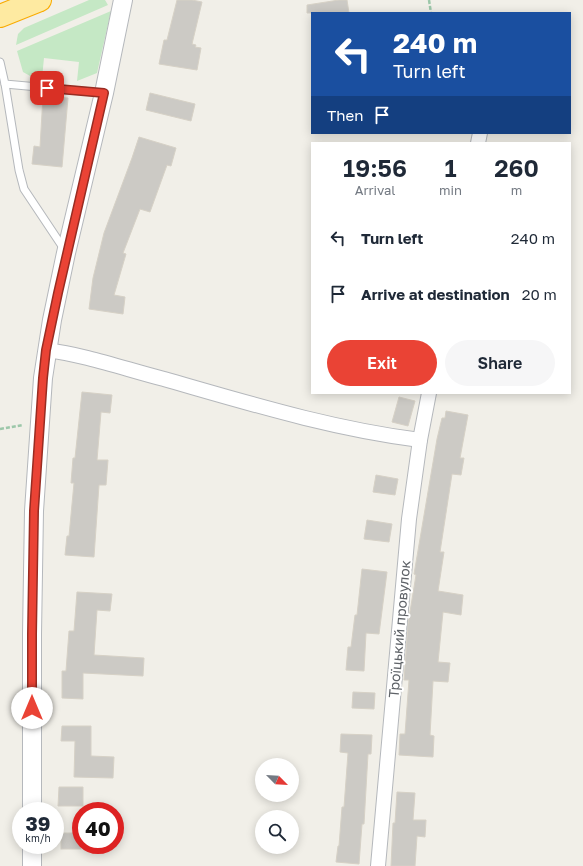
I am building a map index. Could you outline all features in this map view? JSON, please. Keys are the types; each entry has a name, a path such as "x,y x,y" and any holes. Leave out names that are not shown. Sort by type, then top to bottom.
{"highway":[{"path":"0,16 40,0"}],"street":[{"path":"32,802 34,511 46,350 66,253 104,93 123,0"},
{"path":"46,350 82,357 340,427 381,435 420,440"},
{"name":"Троїцький провулок","path":"378,866 409,519 420,440 429,394"},
{"path":"32,854 32,866"}],"lane":[{"path":"0,62 19,170 24,189 66,253"},
{"path":"5,84 104,93"}],"path":[{"path":"429,0 432,12"},
{"path":"0,429 40,423"}],"green space":[{"path":"89,0 105,0 108,5 16,45 18,34 24,28"},
{"path":"111,11 97,73 77,81 79,62 44,58 42,78 32,77 23,72 17,51"}],"building":[{"path":"177,0 202,2 192,44 196,45 195,47 201,48 197,70 159,64 164,40 167,40"},
{"path":"347,0 349,12 307,13 307,5"},
{"path":"150,93 195,104 191,121 146,110"},
{"path":"43,96 68,98 62,167 32,164 34,146 40,147"},
{"path":"139,137 176,148 171,166 167,165 150,212 140,209 123,253 126,254 114,295 125,297 123,314 89,309 93,278 104,233"},
{"path":"82,392 112,395 110,413 101,412 97,460 108,460 106,485 99,485 94,557 65,555 67,536 69,536 74,483 71,483 73,458 75,458"},
{"path":"399,397 415,401 408,426 392,422"},
{"path":"446,411 468,415 460,458 464,458 461,475 452,474 440,552 444,552 438,591 463,595 461,615 443,612 438,662 450,663 448,682 433,681 430,735 434,736 433,757 399,755 400,734 405,734 409,680 404,680 408,624 416,575 414,574 437,439 442,418 445,418"},
{"path":"376,475 398,479 395,495 373,492"},
{"path":"367,520 392,524 389,542 364,539"},
{"path":"362,569 387,572 379,634 366,633 364,671 346,670 348,647 351,647 355,615 357,615"},
{"path":"77,592 112,594 110,611 97,610 94,655 144,658 143,676 83,673 83,699 62,698 62,671 66,671 69,631 74,631"},
{"path":"353,692 375,693 374,709 352,708"},
{"path":"62,726 91,726 91,756 114,757 113,778 74,777 75,741 61,741"},
{"path":"341,734 372,735 371,754 368,754 364,824 362,824 359,864 336,862 339,846 342,807 344,807 348,753 340,752"},
{"path":"59,787 83,787 83,802 72,802 72,806 64,806 64,802 58,802"},
{"path":"397,792 415,793 413,820 426,820 425,837 417,836 415,866 391,866 393,823 395,823"},
{"path":"64,833 72,833 72,849 64,849"}],"route":[{"path":"32,708 34,511 46,350 66,253 104,93 47,88"}]}
